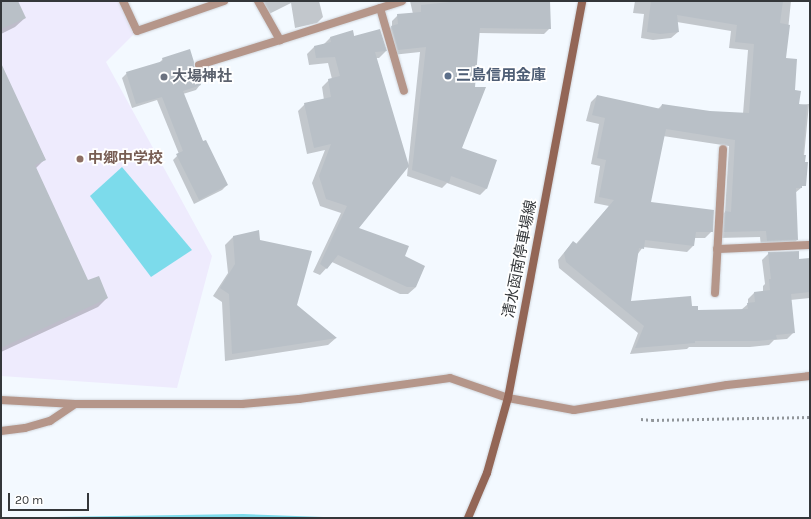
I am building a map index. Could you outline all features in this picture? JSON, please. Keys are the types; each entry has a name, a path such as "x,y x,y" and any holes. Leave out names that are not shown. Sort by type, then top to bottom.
{"main road":[{"name":"清水函南停車場線","path":"468,518 487,473 500,434 508,398 582,1"}],"street":[{"path":"123,1 136,31 224,1"},
{"path":"258,1 280,40"},
{"path":"199,65 402,1"},
{"path":"380,8 404,91"},
{"path":"715,293 723,149"},
{"path":"717,249 810,245"},
{"path":"1,400 74,404 242,404 299,399 450,378 508,398 574,410 727,385 810,376"},
{"path":"1,431 25,428 50,421 74,404"}],"path":[{"path":"637,418 652,420 810,417"}],"shaded area":[{"name":"中郷中学校","path":"1,1 120,1 137,31 106,62 212,256 177,388 1,376"}],"water":[{"path":"122,167 192,250 151,277 90,196"},
{"path":"243,514 351,518 37,518 53,517"}],"building":[{"path":"1,1 18,1 26,18 1,29"},
{"path":"460,1 550,1 551,29 480,28 475,87 486,87 462,148 497,160 487,189 451,176 449,183 412,170 426,47 398,50 391,26 398,24 397,14 421,12 421,5"},
{"path":"651,1 783,1 780,23 790,25 786,58 797,59 795,90 801,91 799,104 807,105 803,155 806,155 805,162 808,162 806,186 796,188 798,240 767,241 766,231 724,232 725,211 731,212 735,140 666,129 651,202 714,210 713,232 696,232 694,246 645,240 644,249 639,248 631,301 691,296 692,306 698,306 698,310 748,309 747,303 755,302 754,292 770,290 769,279 771,279 768,252 799,251 799,259 810,258 810,292 791,294 795,333 776,335 777,339 757,341 695,341 695,343 635,348 644,326 566,262 564,253 573,241 577,244 614,200 599,197 606,160 597,158 605,118 592,115 597,95 661,109 662,104 710,111 749,113 754,44 735,42 737,25 677,15 679,32 660,34 647,32"},
{"path":"380,29 387,51 375,52 409,166 359,228 409,246 405,256 425,266 416,287 407,287 338,255 327,269 320,264 347,206 326,199 319,176 331,144 314,148 304,103 331,97 328,79 340,76 335,57 316,58 314,46 331,42 330,37 353,30 354,36"},
{"path":"190,49 201,85 183,91 203,141 206,140 228,185 199,200 176,154 183,151 162,97 136,104 126,72 163,61 162,58"},
{"path":"1,63 46,160 35,165 88,280 99,276 108,298 1,348"},
{"path":"259,230 260,240 312,251 297,305 337,338 232,354 229,294 220,288 235,264 233,236"}],"place":[{"name":"三島信用金庫","path":"448,76"},
{"name":"大場神社","path":"164,77"},
{"name":"中郷中学校","path":"80,159"}]}
